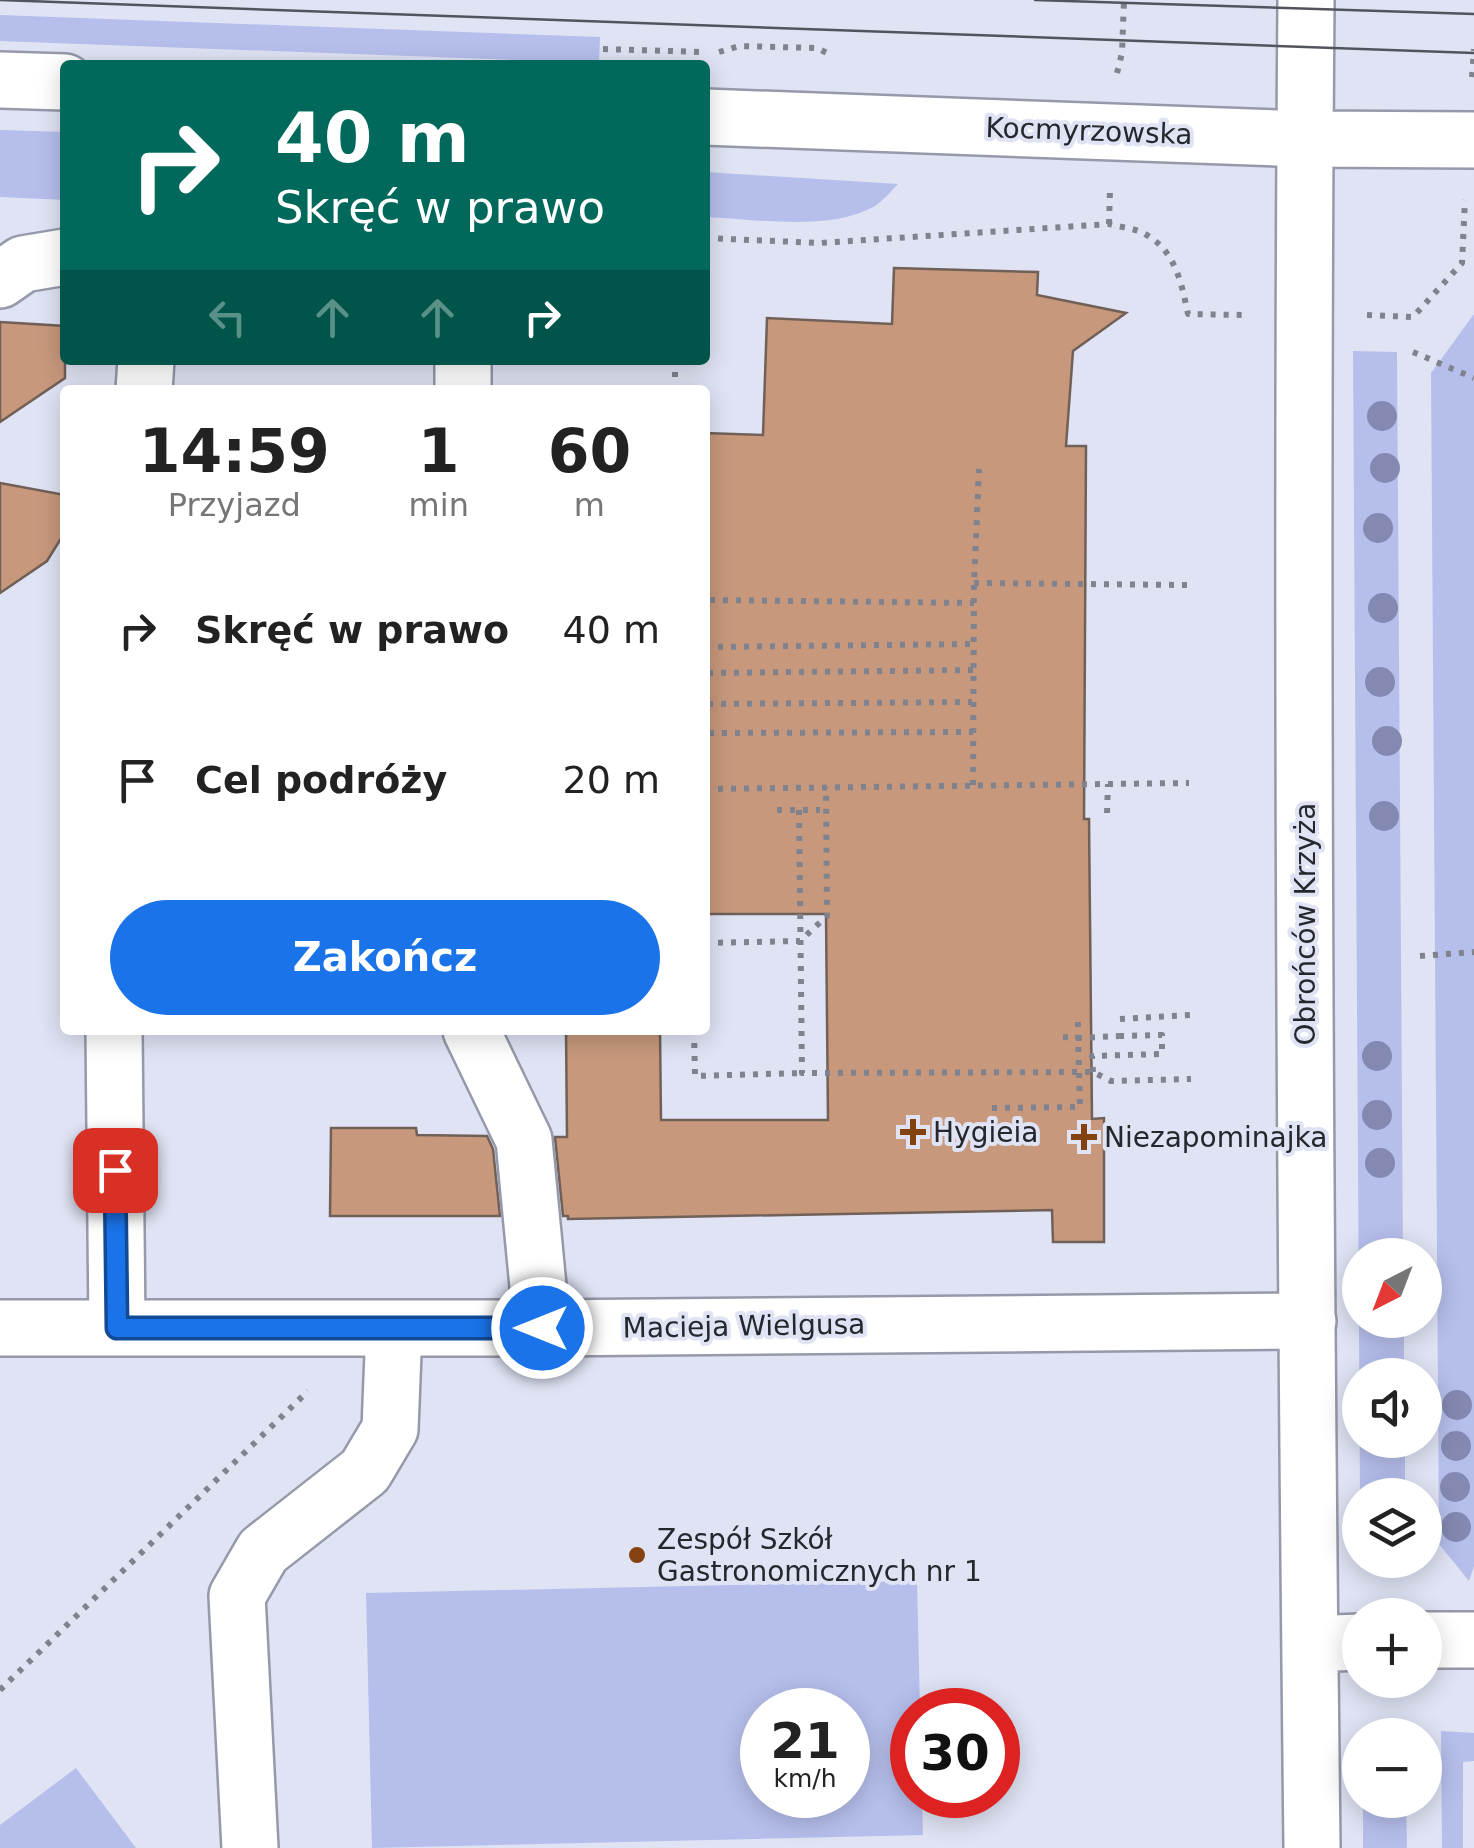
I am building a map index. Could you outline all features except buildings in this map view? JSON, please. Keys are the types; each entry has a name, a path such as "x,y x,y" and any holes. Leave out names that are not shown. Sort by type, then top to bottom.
{"street":[{"name":"Obrońców Krzyża","path":"1306,0 1308,1321 1335,1643 1312,1848"},
{"path":"0,80 60,82"},
{"name":"Kocmyrzowska","path":"710,117 1305,140 1470,166"},
{"path":"0,280 23,264 60,259"},
{"path":"114,1035 117,1328"},
{"path":"473,1035 524,1140 542,1328"},
{"name":"Macieja Wielgusa","path":"0,1328 1308,1321"},
{"path":"250,1848 238,1596 263,1551 365,1471 390,1429 394,1328"},
{"path":"1442,1640 1474,1640"}],"path":[{"path":"1122,53 1124,0"},
{"path":"602,50 722,52 740,46 816,48 831,56 849,56"},
{"path":"1473,70 1474,48"},
{"path":"1103,65 1119,65"},
{"path":"1364,315 1413,317 1462,263 1470,166"},
{"path":"1109,224 1111,180"},
{"path":"710,238 820,242 1109,224 1141,232 1166,250 1180,276 1188,314 1236,315"},
{"path":"1462,263 1474,264"},
{"path":"1413,352 1474,378"},
{"path":"973,786 979,470"},
{"path":"974,583 1187,585"},
{"path":"710,600 974,604"},
{"path":"710,646 974,644"},
{"path":"710,674 973,670"},
{"path":"710,704 972,702"},
{"path":"710,733 973,732"},
{"path":"710,788 1188,783"},
{"path":"1108,784 1108,814"},
{"path":"710,943 800,941 827,916 826,788"},
{"path":"776,810 820,810"},
{"path":"800,810 802,1074"},
{"path":"1420,956 1474,952"},
{"path":"1120,1019 1191,1016"},
{"path":"992,1108 1080,1106 1078,1022"},
{"path":"694,1035 695,1076 1093,1072 1110,1082 1192,1079"},
{"path":"1063,1037 1162,1035 1162,1054 1092,1052 1093,1072"},
{"path":"0,1690 306,1391 392,1389"}],"shaded area":[{"path":"0,15 600,37 599,60 0,41"},
{"path":"0,130 60,132 60,200 0,197"},
{"path":"710,172 898,184 878,204 857,214 815,221 710,217"},
{"path":"1474,314 1474,1566 1469,1581 1442,1548 1442,1478 1439,1478 1438,1458 1442,1458 1442,1358 1438,1358 1438,1338 1442,1338 1442,1238 1437,1238 1431,373"},
{"path":"1353,351 1397,352 1403,1238 1358,1238"},
{"path":"1359,1338 1404,1338 1404,1358 1359,1358"},
{"path":"1360,1458 1405,1458 1405,1478 1360,1478"},
{"path":"917,1581 919,1688 890,1688 890,1818 923,1818 923,1835 372,1848 366,1593"},
{"path":"1442,1731 1474,1733 1474,1761 1463,1762 1463,1848 1442,1848"},
{"path":"76,1768 136,1848 0,1848 0,1825"},
{"path":"1363,1818 1406,1818 1407,1848 1363,1848"}],"tram line":[{"path":"0,0 1474,53"},
{"path":"1035,0 1474,14"}],"place":[{"name":"Hygieia","path":"913,1132"},
{"name":"Niezapominajka","path":"1084,1137"},
{"name":"Zespół Szkół Gastronomicznych nr 1","path":"637,1555"}],"route":[{"path":"115,1170 117,1328 542,1328"}]}
